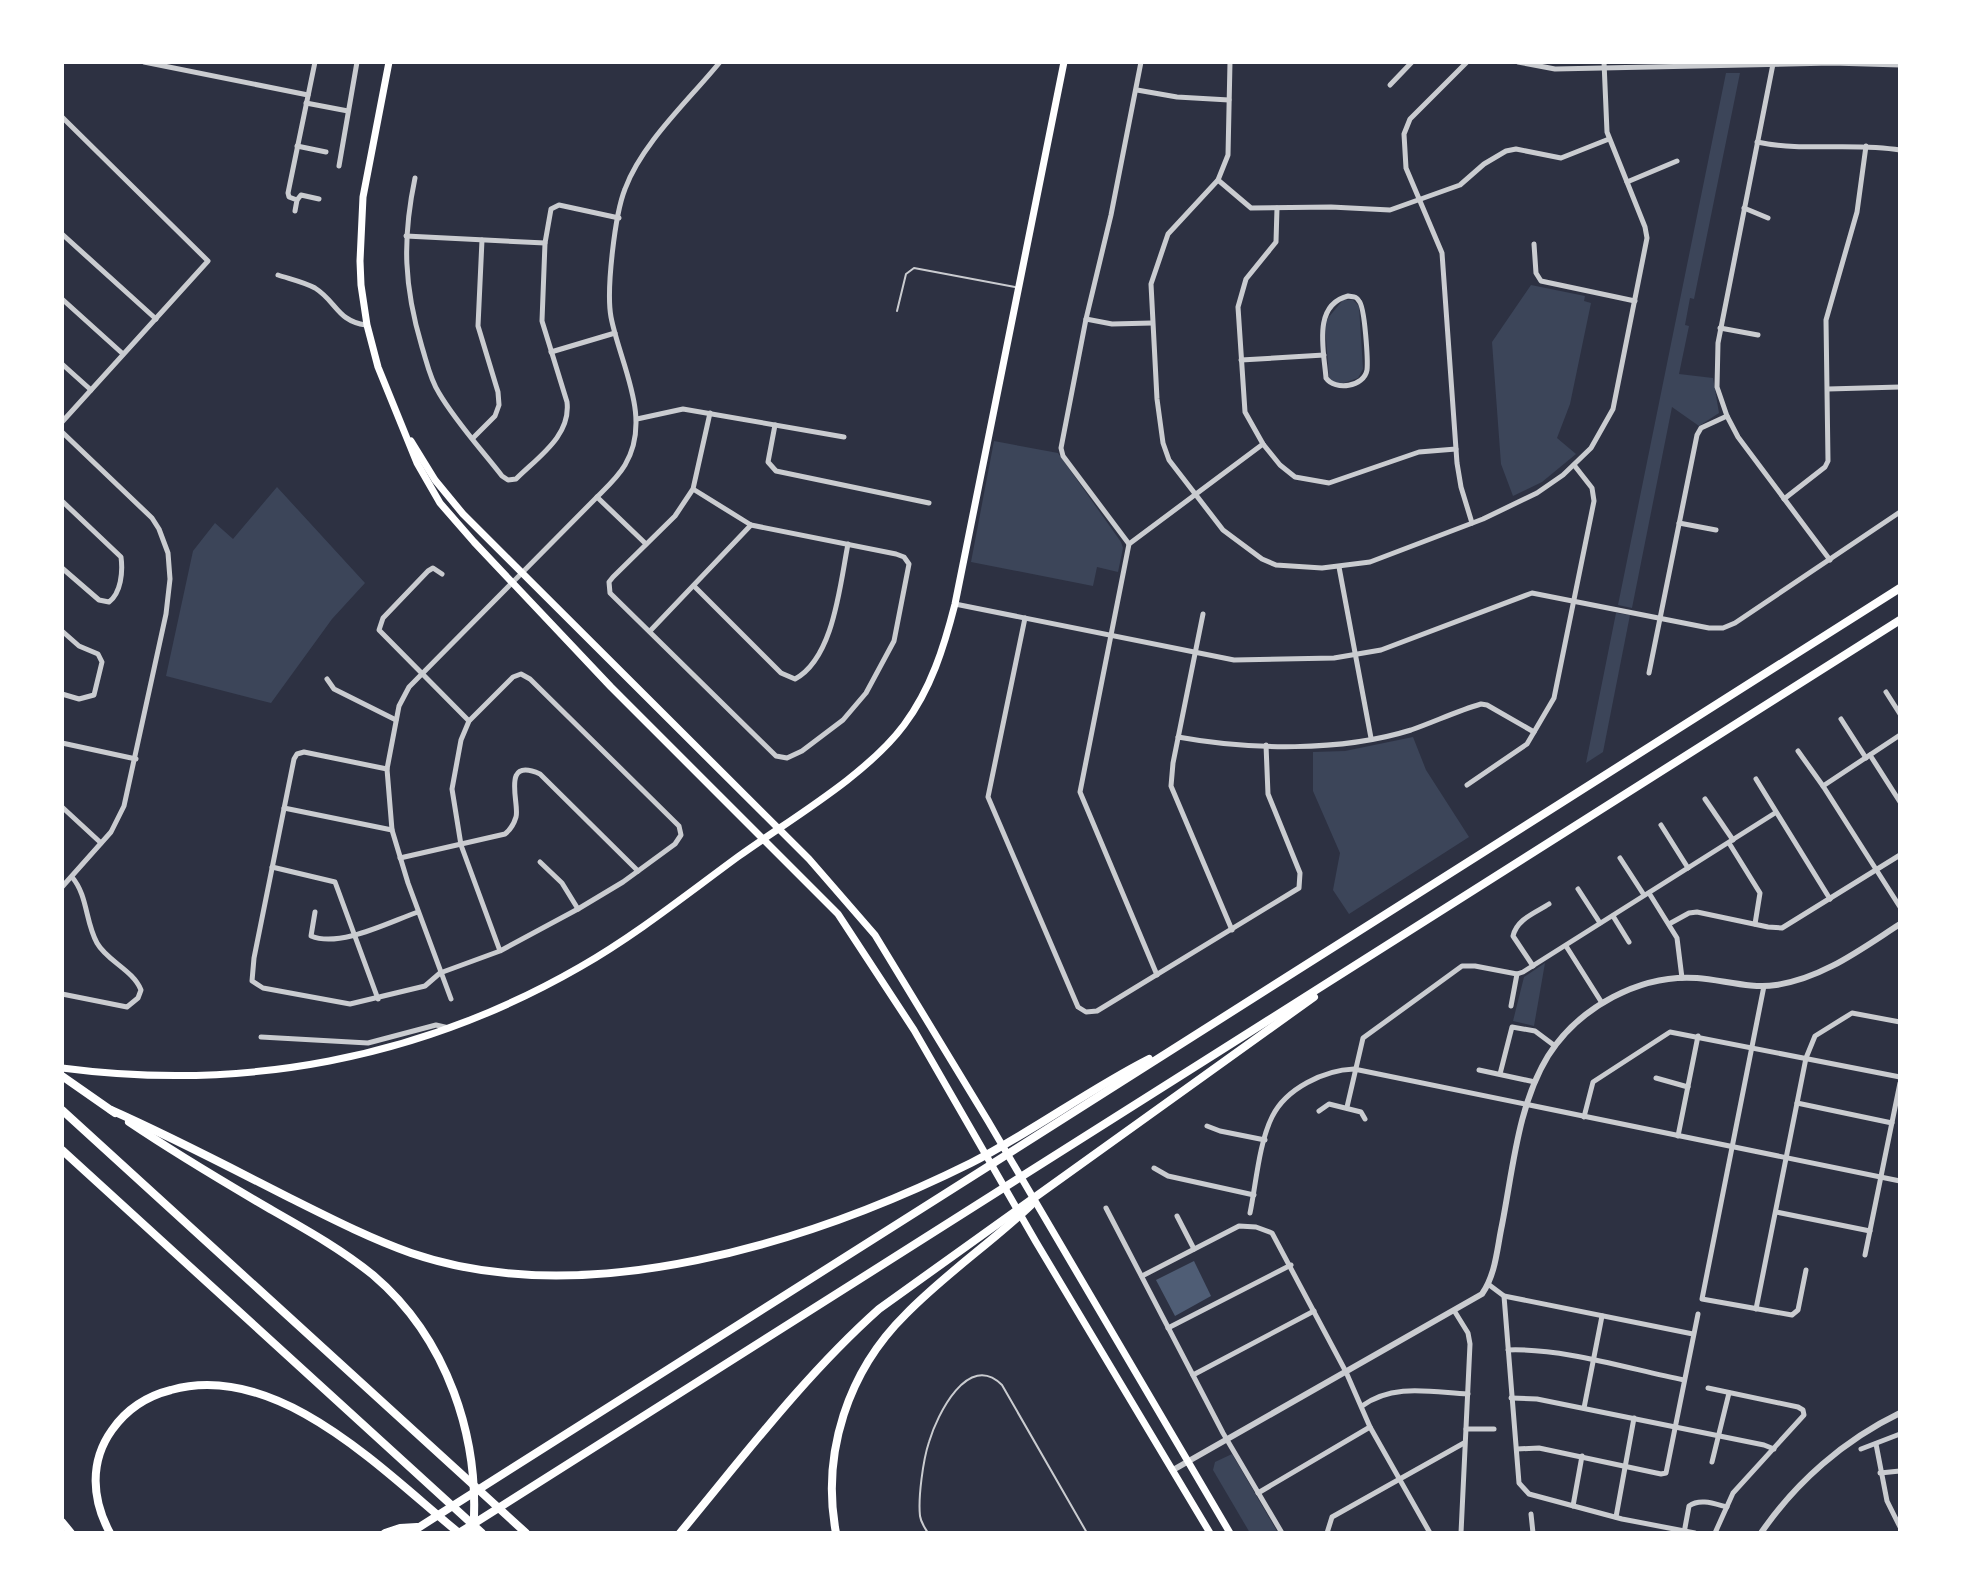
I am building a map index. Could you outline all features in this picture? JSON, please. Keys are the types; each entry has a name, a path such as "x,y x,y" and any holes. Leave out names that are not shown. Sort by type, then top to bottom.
{"highway":[{"path":"385,1533 400,1528 414,1530 1900,588"},
{"path":"110,1533 96,1502 95,1483 100,1453 111,1432 131,1410 150,1397 176,1388 214,1384 254,1391 309,1415 459,1533 1900,620"},
{"path":"680,1533 801,1387 849,1336 899,1293 1270,1030 1348,971"},
{"path":"111,1110 354,1230 413,1253 475,1269 512,1274 592,1275 695,1260 838,1220 972,1162 1128,1069 1197,1033"},
{"path":"62,1076 179,1156 345,1253 375,1277 400,1303 423,1333 455,1393 473,1466 473,1533"},
{"path":"62,1110 526,1533"},
{"path":"62,1150 482,1533"},
{"path":"836,1533 832,1487 836,1441 850,1396 870,1358 912,1307 1007,1227 1051,1185"},
{"path":"62,1522 71,1533"}],"main road":[{"path":"389,62 366,175 361,227 361,285 378,367 417,463 440,503 512,581 611,687 838,914 914,1030 1210,1533"},
{"path":"62,1068 121,1075 194,1077 273,1071 380,1050 451,1028 517,1000 622,941 867,763 897,734 931,678 955,604 1064,62"},
{"path":"401,425 448,496 778,828 847,900 875,935 1230,1533"}],"street":[{"path":"144,62 308,95"},
{"path":"297,200 289,197 288,193 315,62"},
{"path":"339,166 357,62"},
{"path":"451,999 418,912 392,830 387,769 396,720 404,696 422,674 626,464 633,447 637,419 609,296 624,191 653,143 720,62"},
{"path":"1129,544 1063,456 1061,448 1141,62"},
{"path":"1230,62 1228,155 1218,180 1167,237 1150,287 1157,399 1165,452 1223,530 1266,561 1291,566 1339,567 1370,562 1472,523 1537,493 1591,448 1613,409 1647,238 1609,139 1605,118 1604,65"},
{"path":"1390,85 1412,62"},
{"path":"1467,62 1410,119 1404,129 1404,162 1442,253 1456,449 1461,487 1472,523"},
{"path":"1518,62 1555,69 1604,65 1861,62 1900,65"},
{"path":"1773,64 1720,328 1717,387 1727,416 1741,441 1830,560"},
{"path":"1137,90 1177,97 1229,100"},
{"path":"306,103 348,111"},
{"path":"62,117 208,261 62,422"},
{"path":"1218,180 1248,207 1384,210 1460,185 1484,164 1506,151 1516,149 1561,158 1609,139"},
{"path":"1757,142 1790,147 1866,146 1900,150"},
{"path":"297,146 326,152"},
{"path":"1784,499 1825,467 1828,461 1826,320 1857,212 1866,146"},
{"path":"1627,182 1677,161"},
{"path":"415,178 406,236 406,269 412,313 432,378 440,395 508,480 516,479 553,442 563,429 567,408 542,315 545,243 550,213 555,205 619,218"},
{"path":"295,211 301,195 319,199"},
{"path":"1277,208 1276,242 1246,279 1238,302 1245,412 1263,444 1280,465 1295,477 1329,483 1411,454 1456,449"},
{"path":"1744,208 1768,218"},
{"path":"62,234 156,319"},
{"path":"406,236 545,243"},
{"path":"473,438 495,416 499,405 478,326 482,240"},
{"path":"1534,244 1536,273 1541,281 1635,301"},
{"path":"278,275 310,286 348,321 367,325"},
{"path":"1356,297 1362,306 1366,374 1357,381 1334,386 1326,378 1324,355 1324,317 1341,298 1356,297"},
{"path":"62,299 123,354"},
{"path":"1086,319 1112,324 1152,323"},
{"path":"1720,328 1758,335"},
{"path":"551,352 615,333"},
{"path":"1241,360 1324,355"},
{"path":"62,364 91,390"},
{"path":"1828,389 1900,387"},
{"path":"637,419 683,409 844,437"},
{"path":"693,489 751,525 896,554 907,560 908,574 898,623 886,658 855,707 843,720 793,757 776,756 614,598 609,588 613,577 683,507 693,489 710,413"},
{"path":"1649,673 1697,435 1701,428 1727,416"},
{"path":"775,425 768,462 776,471 929,503"},
{"path":"62,432 152,518 168,553 169,594 124,806 111,832 62,887"},
{"path":"1157,975 1080,792 1109,635 1129,544 1263,444"},
{"path":"1467,785 1521,749 1554,698 1594,501 1592,488 1574,465"},
{"path":"597,497 646,544"},
{"path":"62,501 121,557 117,594 109,602 99,600 62,568"},
{"path":"955,604 1241,660 1355,655 1391,646 1532,593 1709,628 1729,626 1900,512"},
{"path":"1679,523 1716,530"},
{"path":"650,631 751,525"},
{"path":"694,586 781,673 795,679 815,659 829,631 848,544"},
{"path":"1339,567 1371,738"},
{"path":"442,574 433,568 428,571 379,626 381,633 469,721"},
{"path":"1203,614 1170,780 1171,790 1232,930"},
{"path":"1025,618 989,803 1078,1007 1086,1012 1097,1011 1296,892 1301,884 1300,873 1268,794 1266,745"},
{"path":"62,631 79,646 98,654 102,662 94,695 79,699 62,694"},
{"path":"387,769 314,753 297,754 292,765 252,981 263,988 339,1003 362,1003 425,986 440,973 500,951 578,909 675,844 681,835 679,826 525,675 513,677 469,721 461,740 453,782 452,796 461,845 500,951"},
{"path":"327,679 334,689 396,720"},
{"path":"1886,692 1900,714"},
{"path":"1178,737 1225,745 1338,744 1410,730 1481,704 1534,732"},
{"path":"1841,719 1900,801"},
{"path":"1823,786 1900,735"},
{"path":"62,743 136,759"},
{"path":"1798,751 1900,907"},
{"path":"400,858 499,837 510,830 517,815 514,782 519,774 530,770 540,774 638,871"},
{"path":"1756,779 1830,899"},
{"path":"1705,799 1760,893 1755,924"},
{"path":"62,807 101,843"},
{"path":"284,808 392,830"},
{"path":"1347,1107 1363,1038 1462,966 1517,974 1775,813"},
{"path":"1661,825 1688,868"},
{"path":"1669,924 1697,912 1782,928 1900,855"},
{"path":"1620,858 1669,924 1679,944 1682,978"},
{"path":"540,862 562,883 578,909"},
{"path":"272,867 335,882 378,999"},
{"path":"62,994 127,1007 138,998 141,990 134,979 99,946 82,891 72,877"},
{"path":"1578,889 1600,923"},
{"path":"1533,966 1513,936 1514,932 1520,922 1549,904"},
{"path":"315,912 313,938 331,940 355,935 418,912"},
{"path":"1613,916 1629,942"},
{"path":"1173,1470 1482,1294 1488,1284 1526,1105 1535,1082 1555,1046 1576,1023 1602,1003 1651,983 1682,978 1764,986 1793,981 1819,974 1900,924"},
{"path":"1566,946 1602,1003"},
{"path":"1511,1006 1517,974"},
{"path":"1764,986 1702,1299 1789,1316 1795,1314 1806,1270"},
{"path":"1756,1309 1806,1058 1815,1036 1852,1013 1900,1022"},
{"path":"261,1037 368,1043 436,1025 451,1028"},
{"path":"1500,1074 1509,1031 1514,1026 1535,1031 1555,1046"},
{"path":"1583,1117 1594,1080 1667,1033 1675,1031 1900,1080 1865,1255"},
{"path":"1678,1136 1698,1036"},
{"path":"1250,1213 1273,1115 1284,1101 1317,1077 1354,1069 1900,1181"},
{"path":"1479,1070 1535,1082"},
{"path":"1656,1078 1688,1087"},
{"path":"1797,1103 1892,1123"},
{"path":"1319,1111 1329,1104 1347,1107 1361,1112 1365,1119"},
{"path":"1207,1126 1265,1140"},
{"path":"1154,1168 1168,1176 1254,1195"},
{"path":"1106,1208 1227,1439 1282,1533"},
{"path":"1776,1212 1870,1231"},
{"path":"1177,1216 1194,1249"},
{"path":"1142,1276 1239,1226 1247,1225 1272,1233 1346,1372 1370,1427 1430,1533"},
{"path":"1168,1328 1291,1265"},
{"path":"1488,1284 1504,1296 1693,1334"},
{"path":"1504,1296 1519,1483 1523,1490 1616,1517 1695,1533"},
{"path":"1193,1375 1314,1311"},
{"path":"1455,1312 1470,1339 1461,1533"},
{"path":"1517,1449 1539,1448 1666,1473 1698,1314"},
{"path":"1584,1408 1602,1316"},
{"path":"1508,1350 1527,1349 1684,1380"},
{"path":"1708,1388 1803,1410 1804,1415 1733,1493 1715,1533"},
{"path":"1362,1406 1382,1394 1397,1390 1468,1394"},
{"path":"1712,1462 1729,1393"},
{"path":"1511,1398 1537,1399 1584,1408 1774,1449"},
{"path":"1761,1533 1819,1467 1858,1437 1900,1413"},
{"path":"1616,1517 1634,1418"},
{"path":"1258,1493 1370,1427"},
{"path":"1466,1429 1494,1429"},
{"path":"1861,1449 1900,1434"},
{"path":"1327,1533 1332,1517 1465,1442"},
{"path":"1876,1444 1887,1501 1900,1527"},
{"path":"1573,1506 1582,1456"},
{"path":"1880,1473 1900,1471"},
{"path":"1684,1532 1689,1506 1693,1503 1727,1507"},
{"path":"1531,1514 1533,1533"}],"lane":[{"path":"897,311 906,274 914,268 1019,288"},
{"path":"928,1533 921,1522 920,1508 929,1442 951,1396 967,1380 982,1375 1002,1385 1087,1533"}],"shaded area":[{"path":"1726,73 1740,73 1694,299 1690,298 1685,325 1689,326 1679,374 1713,378 1719,413 1699,426 1672,407 1632,608 1618,605"},
{"path":"1531,285 1585,296 1584,301 1591,303 1570,404 1557,438 1576,454 1542,482 1513,496 1501,464 1492,342"},
{"path":"1343,300 1353,300 1359,306 1363,369 1358,378 1341,384 1331,381 1329,377 1325,325"},
{"path":"994,441 1058,453 1121,542 1123,548 1118,572 1097,567 1093,586 971,562"},
{"path":"277,487 365,583 332,619 271,703 166,676 193,551 215,523 233,539"},
{"path":"1616,613 1630,615 1603,752 1586,763"},
{"path":"1413,737 1426,770 1469,837 1349,914 1333,890 1340,853 1313,791 1313,752 1345,751"},
{"path":"1545,963 1534,1026 1513,1021 1524,977"},
{"path":"1194,1261 1211,1296 1175,1316 1156,1280"},
{"path":"1232,1454 1278,1533 1250,1533 1213,1470 1215,1462"}]}
